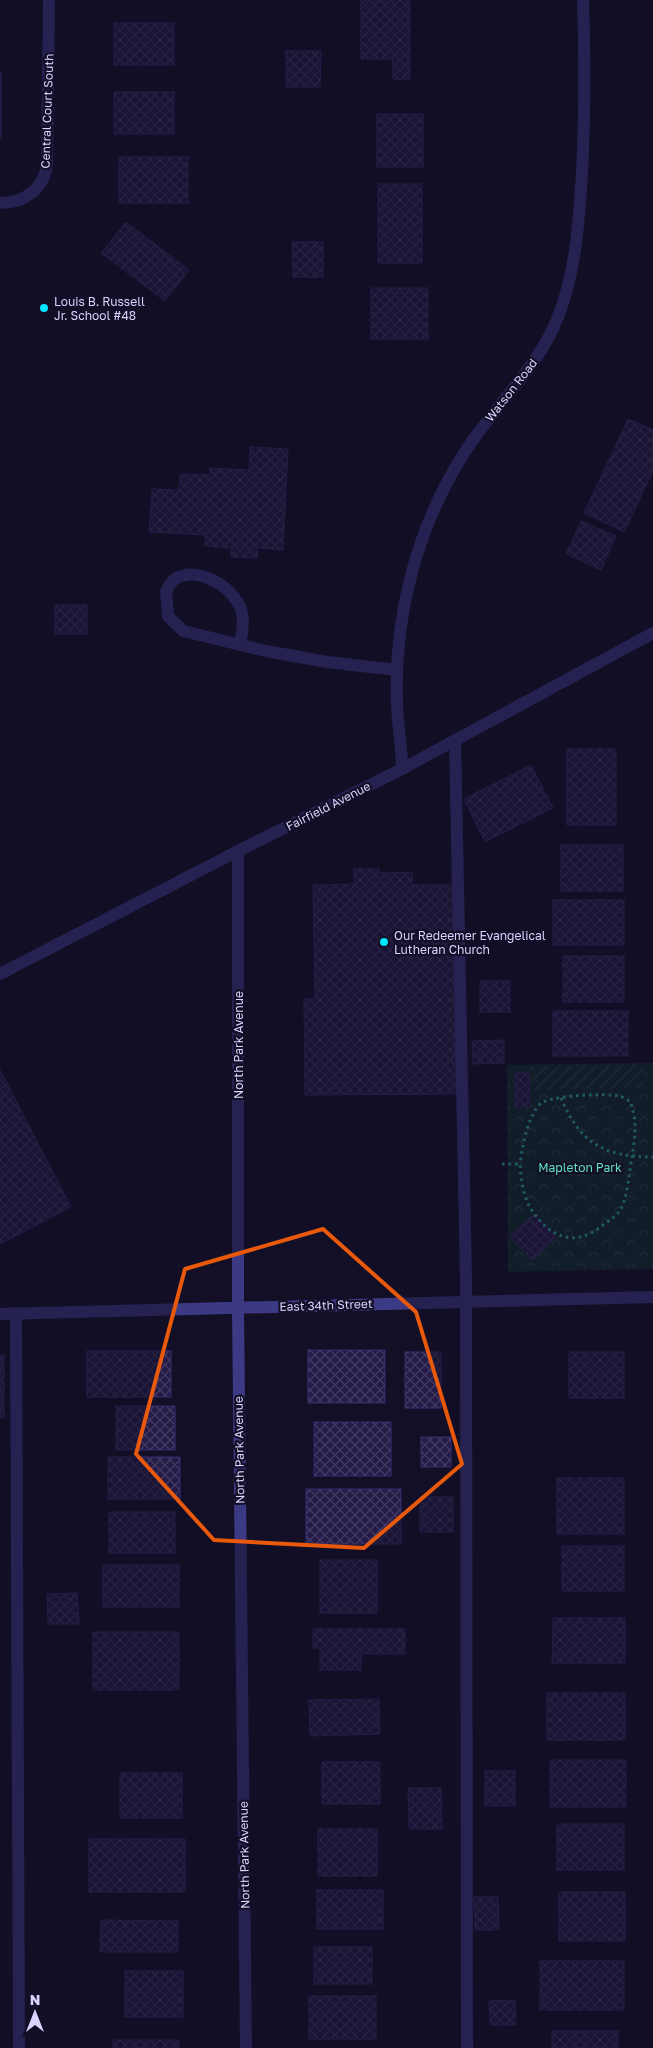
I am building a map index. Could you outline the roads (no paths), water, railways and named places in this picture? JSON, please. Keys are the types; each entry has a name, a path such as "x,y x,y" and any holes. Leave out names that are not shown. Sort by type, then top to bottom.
{"street":[{"name":"Central Court South","path":"0,203 13,203 25,198 39,185 45,174 47,163 49,0"},
{"name":"Watson Road","path":"402,769 396,699 397,670 400,629 415,561 429,521 461,458 493,413 529,370 545,346 567,292 575,249 583,151 585,76 583,0"},
{"path":"240,645 243,619 239,604 230,593 213,580 195,574 174,580 166,592 168,616 183,631 240,645 327,662 397,670"},
{"name":"Fairfield Avenue","path":"0,974 402,769 653,634"},
{"path":"454,740 466,1301 468,2048"},
{"name":"North Park Avenue","path":"238,851 238,1308 246,2048"},
{"name":"East 34th Street","path":"0,1314 653,1297"},
{"path":"16,1313 19,2048"}],"place":[{"name":"Louis B. Russell Jr. School #48","path":"44,308"},
{"name":"Our Redeemer Evangelical Lutheran Church","path":"384,942"}],"park label":[{"name":"Mapleton Park","path":"580,1167"}]}
